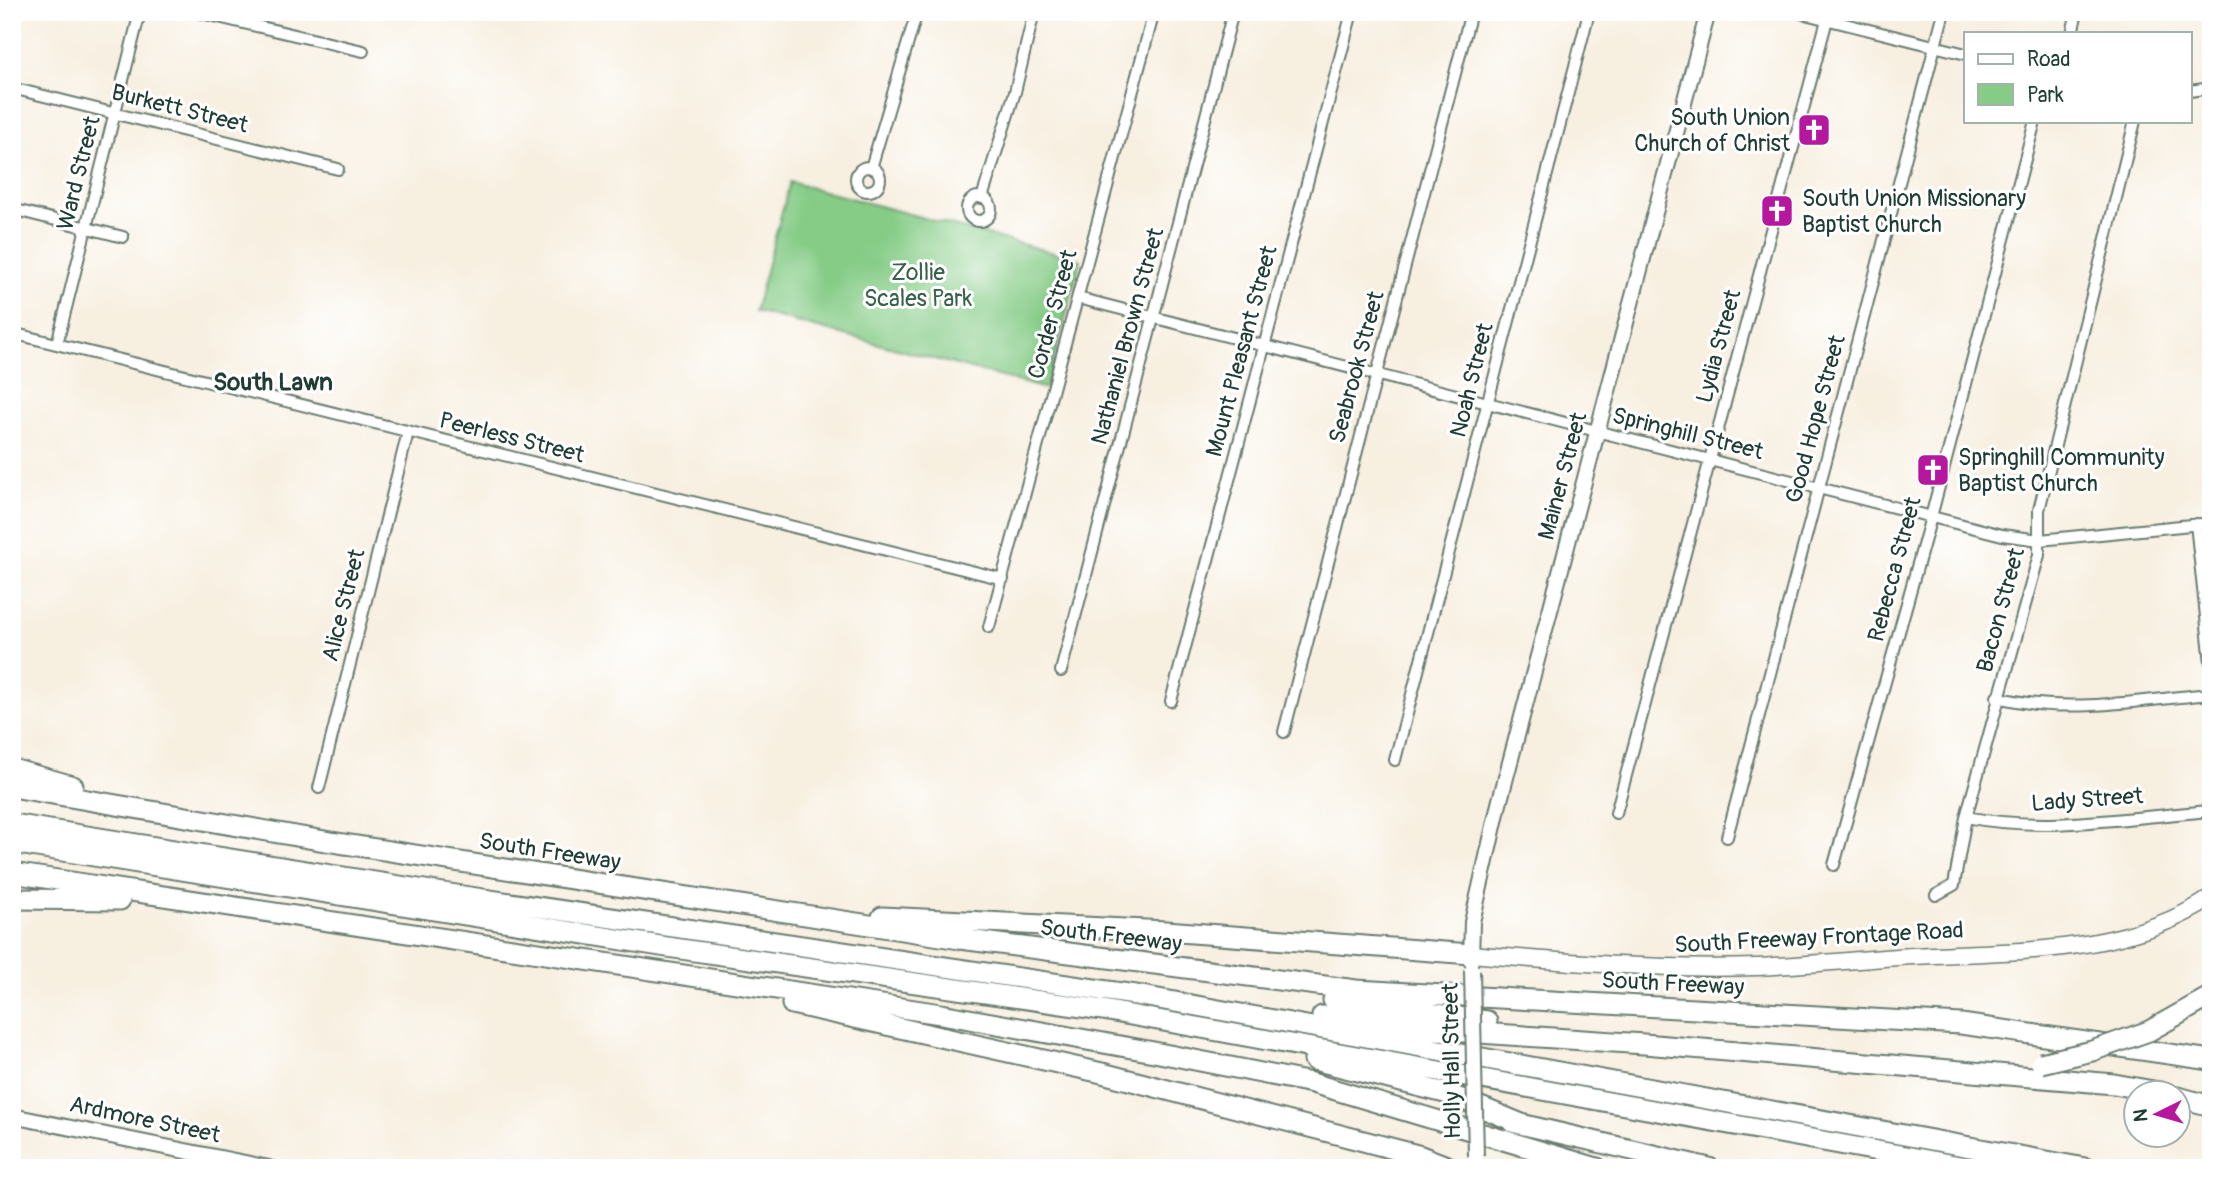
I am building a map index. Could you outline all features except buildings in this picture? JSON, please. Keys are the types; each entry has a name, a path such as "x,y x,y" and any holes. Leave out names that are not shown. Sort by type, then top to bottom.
{"highway":[{"path":"12,769 195,818"},
{"name":"South Freeway","path":"12,787 801,915 1356,990 1961,1024 2211,1060"},
{"path":"12,824 456,895 1248,1015 2085,1168"},
{"path":"12,843 667,947 1103,1010 1971,1168"},
{"path":"12,873 183,901 527,950 634,970 1102,1073 1421,1156 1452,1168"},
{"path":"12,899 183,901"},
{"path":"801,915 975,919 1471,962"},
{"path":"1134,962 1275,991 1644,1044"},
{"path":"634,970 941,1014 1524,1125 1709,1168"},
{"path":"2043,1071 2149,1031 2211,996"},
{"path":"1103,1010 1131,1024 1259,1046 1413,1084 1449,1094 1524,1125"},
{"path":"1248,1015 1292,1012 1435,1030 1644,1044 1995,1074 2043,1071 2122,1086"},
{"path":"1312,1083 1597,1168"},
{"path":"2192,1101 2211,1106"}],"main road":[{"name":"South Freeway Frontage Road","path":"1471,962 1756,967 2059,947 2126,938 2170,921 2211,898"}],"street":[{"name":"Ward Street","path":"57,344 140,12"},
{"path":"197,12 363,51"},
{"path":"871,167 917,12"},
{"path":"982,198 1015,92 1034,12"},
{"name":"Corder Street","path":"989,627 1154,12"},
{"name":"Nathaniel Brown Street","path":"1061,671 1233,12"},
{"name":"Mount Pleasant Street","path":"1171,701 1352,12"},
{"name":"Seabrook Street","path":"1284,732 1471,12"},
{"name":"Noah Street","path":"1395,760 1589,12"},
{"name":"Mainer Street","path":"1471,962 1472,922 1483,869 1708,12"},
{"path":"1797,12 1828,16 1964,54"},
{"name":"Good Hope Street","path":"1727,837 1944,12"},
{"path":"2072,32 2077,12"},
{"name":"Lydia Street","path":"1616,813 1828,16"},
{"name":"Burkett Street","path":"12,88 338,169"},
{"path":"2192,91 2211,88"},
{"name":"Rebecca Street","path":"1834,865 1931,517 2035,122"},
{"name":"Bacon Street","path":"1937,895 1954,885 1966,817 1997,697 2039,555 2039,510 2135,122"},
{"path":"12,209 123,237"},
{"name":"Springhill Street","path":"1078,298 2002,535 2040,540 2211,523"},
{"name":"Peerless Street","path":"12,333 1003,579"},
{"name":"Alice Street","path":"319,788 408,432"},
{"path":"2196,524 2211,663"},
{"path":"1997,697 2024,704 2070,706 2211,694"},
{"name":"Lady Street","path":"1966,817 1995,823 2035,824 2211,811"},
{"name":"Holly Hall Street","path":"1471,962 1476,1162"},
{"name":"Ardmore Street","path":"12,1116 219,1163 269,1168"}],"green space":[{"name":"Zollie Scales Park","path":"790,182 1081,260 1046,389 755,311"}],"place":[{"name":"South Union Church of Christ","path":"1814,130"},
{"name":"South Union Missionary Baptist Church","path":"1777,211"},
{"name":"Springhill Community Baptist Church","path":"1933,470"}],"district":[{"name":"South Lawn","path":"273,382"}]}
